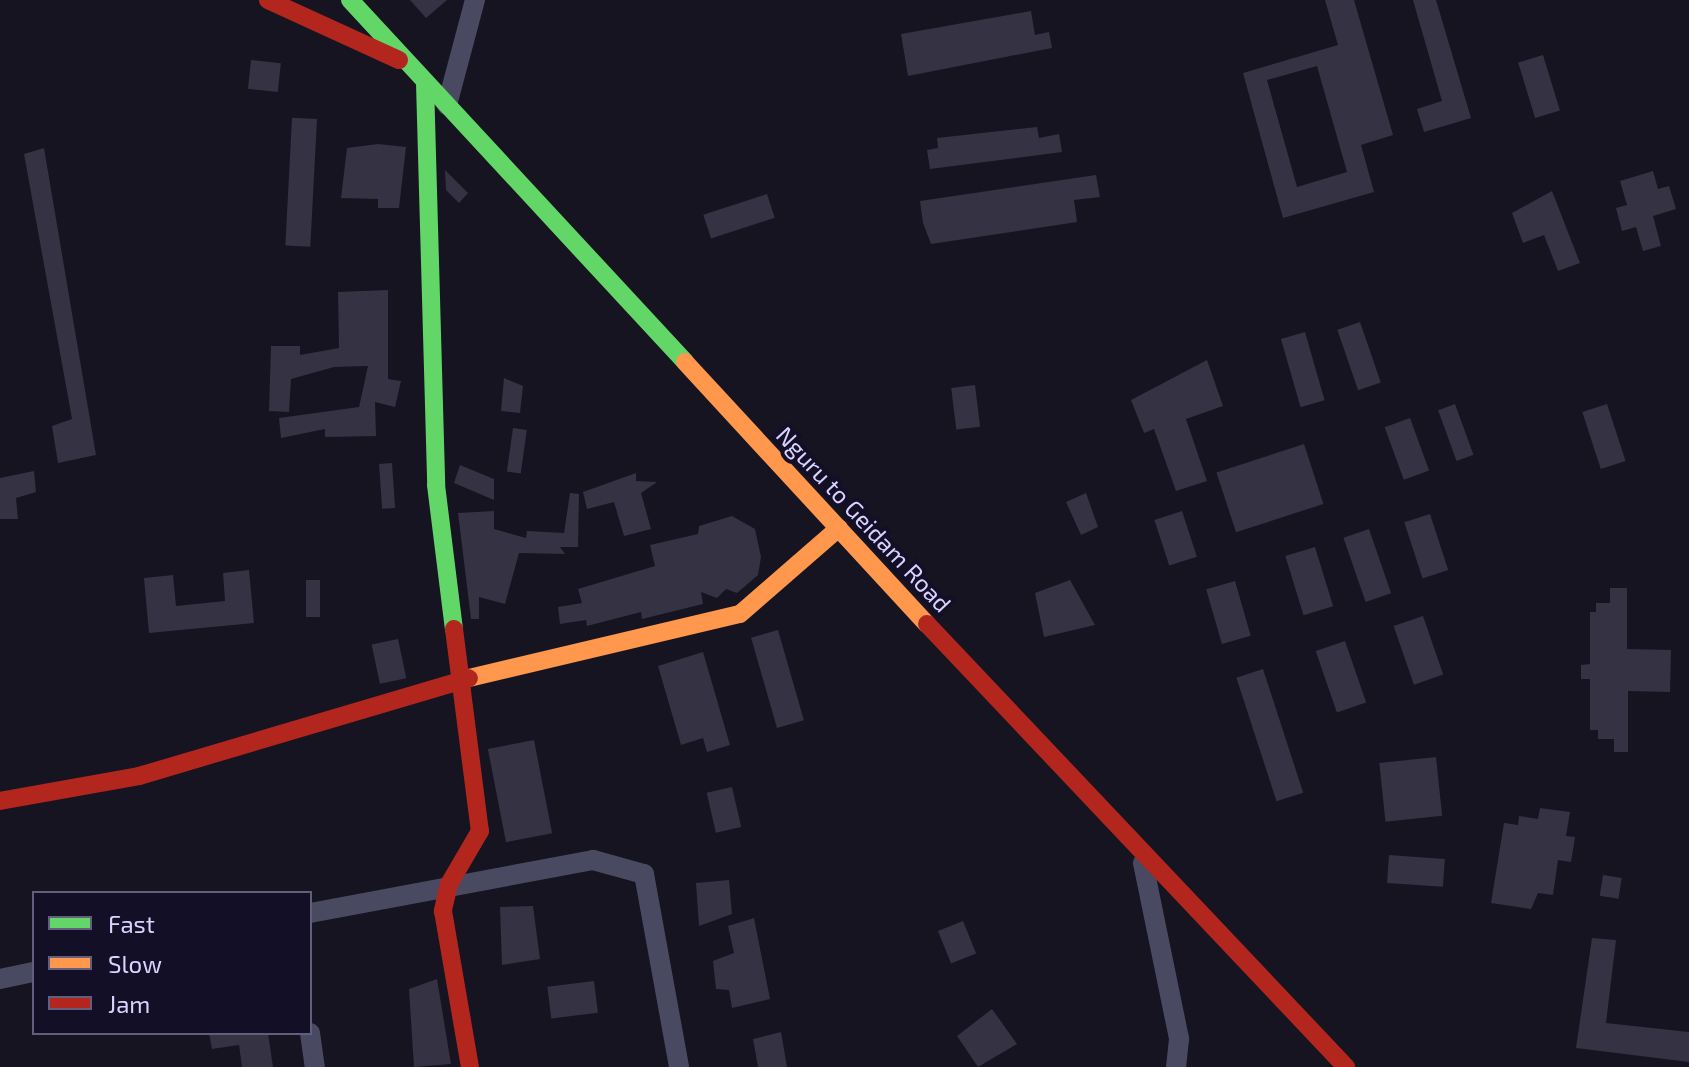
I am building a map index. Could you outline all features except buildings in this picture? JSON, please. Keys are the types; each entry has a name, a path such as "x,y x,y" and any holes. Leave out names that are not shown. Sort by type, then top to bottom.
{"street":[{"path":"268,0 399,60"},
{"name":"Nguru to Geidam Road","path":"350,0 399,60 462,121 1141,856 1346,1067"},
{"path":"447,105 475,0"},
{"path":"425,83 436,485 462,680 461,713 480,831 449,884 443,911 470,1067"},
{"path":"429,156 462,121"},
{"path":"0,801 139,776 462,680 740,614 839,528"},
{"path":"1141,856 1179,1039 1176,1067"},
{"path":"312,913 449,884 593,860 644,874 679,1067"},
{"path":"0,979 32,972"},
{"path":"310,1035 315,1067"}],"traffic: fast":[{"path":"350,0 685,362"},
{"path":"425,83 436,485 454,629"}],"traffic: slow":[{"path":"685,362 927,624"},
{"path":"469,678 740,614 839,528"}],"traffic: jam":[{"path":"268,0 399,60"},
{"path":"927,624 1346,1067"},
{"path":"454,629 480,831 449,884 443,911 470,1067"},
{"path":"0,801 139,776 469,678"}]}
